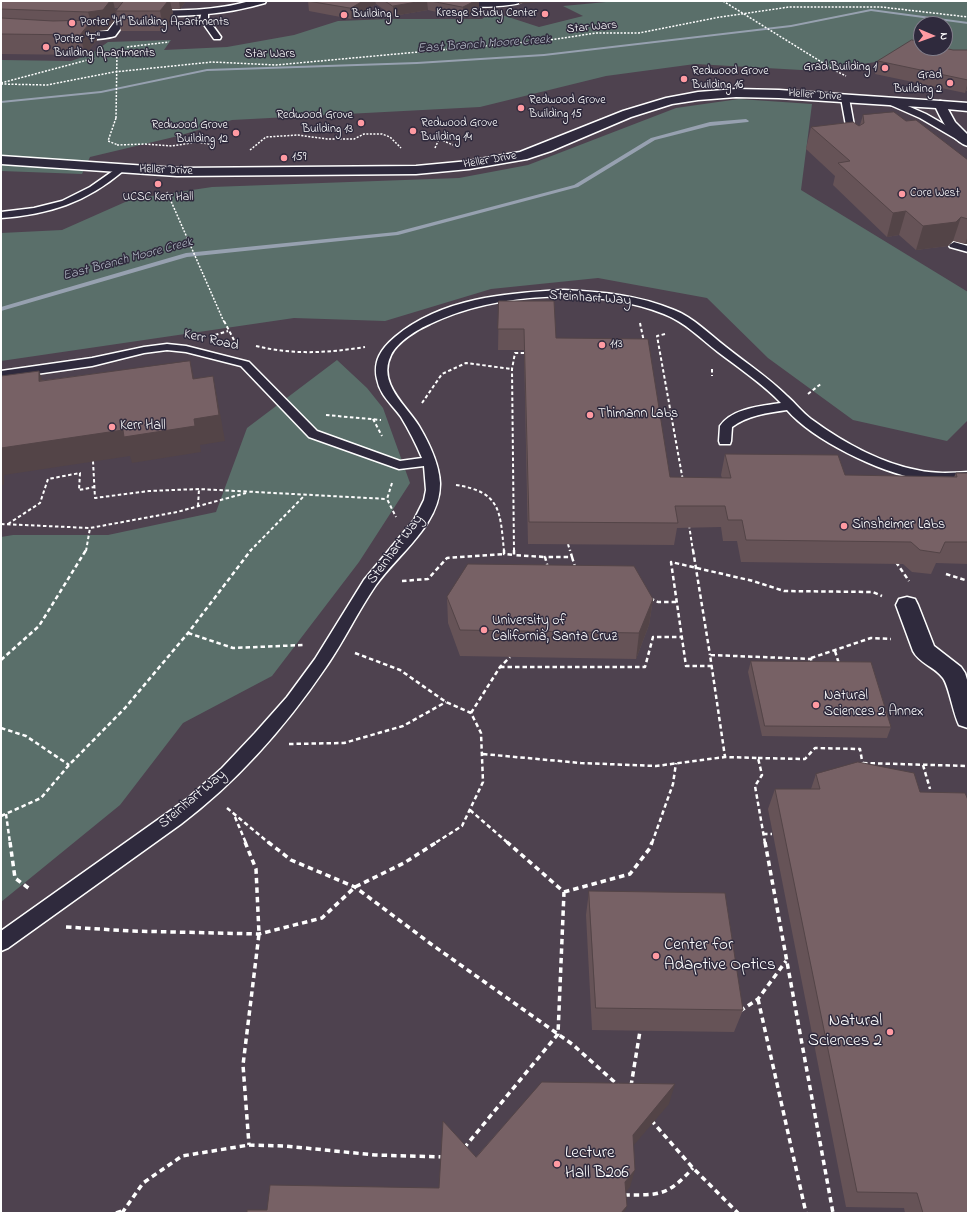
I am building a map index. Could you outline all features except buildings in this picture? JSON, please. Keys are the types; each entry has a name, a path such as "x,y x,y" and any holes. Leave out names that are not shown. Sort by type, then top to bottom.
{"main road":[{"path":"112,12 204,12 225,10 261,1"},
{"path":"425,1 427,4 500,3 518,1"},
{"path":"54,34 93,36 111,34 127,13"},
{"name":"Heller Drive","path":"1,160 120,169 192,172 416,170 462,166 522,156 546,148 627,114 670,101 691,97 750,93 968,107"},
{"path":"940,105 950,124 968,142"},
{"path":"907,605 924,651 953,673 968,718"}],"lane":[{"path":"204,12 204,19 217,37"},
{"path":"845,98 853,144"},
{"path":"889,101 923,116 968,142"},
{"path":"5,214 71,202 91,192 120,169"},
{"path":"954,245 968,250"},
{"name":"Steinhart Way","path":"1,942 181,814 210,791 257,743 289,705 333,644 370,583 422,518 432,498 433,483 429,462 420,437 407,416 389,394 382,378 383,360 387,350 406,332 421,322 447,311 476,303 502,298 533,295 577,295 618,298 655,306 672,313 694,326 783,398 788,406 819,429 861,454 911,474 968,476"},
{"name":"Kerr Road","path":"1,375 92,362 144,350 167,347 186,348 245,364 313,434 399,465 429,462"},
{"path":"725,441 726,426 736,417 752,412 788,406"}],"path":[{"path":"723,1 836,71"},
{"name":"Star Wars","path":"1,83 47,85 114,72 212,62 276,65 543,41 596,33 639,33 720,17 789,7 881,7 968,17"},
{"path":"141,45 169,42"},
{"path":"108,141 116,118 117,52 111,53"},
{"path":"1,83 99,56"},
{"path":"246,153 266,137 298,135 327,139 354,139 364,134 382,134 390,137 405,153"},
{"path":"433,150 439,139"},
{"path":"117,145 145,144 172,146 197,142 214,145 212,149 219,152"},
{"path":"167,192 228,331 233,339"},
{"path":"640,322 645,348"},
{"path":"657,336 683,482"},
{"path":"270,350 289,354 312,354 354,349"},
{"path":"514,555 512,369 515,353 531,353"},
{"path":"421,405 442,374 466,363 512,369"},
{"path":"805,397 822,383"},
{"path":"325,415 385,420"},
{"path":"93,461 95,498 149,491 199,489 304,496 387,499"},
{"path":"8,524 40,503 48,479 80,473 79,490 94,487"},
{"path":"433,483 466,485 482,491 491,498 499,508 504,554"},
{"path":"198,506 199,489"},
{"path":"1,524 90,528 177,512 249,492"},
{"path":"1,816 41,798 69,765 126,708 188,633 250,550 304,496"},
{"path":"689,520 725,757"},
{"path":"685,524 692,524"},
{"path":"1,660 39,626 86,554 90,528"},
{"path":"568,544 576,570"},
{"path":"370,583 428,579 447,558 504,554 572,557"},
{"path":"545,556 549,570"},
{"path":"712,666 686,666 671,562 784,591 874,592"},
{"path":"946,574 968,581"},
{"path":"645,596 658,602 676,602"},
{"path":"6,814 15,878 51,905 67,928 131,932 259,934 322,918 355,887 404,864 462,826 483,782 481,733 471,713 446,702 400,670 333,644 233,648 188,633"},
{"path":"500,667 644,668 653,637 682,637"},
{"path":"710,655 811,659 871,638 919,639"},
{"path":"835,651 839,665"},
{"path":"471,713 500,667 510,657"},
{"path":"811,659 812,665"},
{"path":"257,743 344,743 403,726 446,702"},
{"path":"1,728 26,736 69,765"},
{"path":"483,754 581,763 656,766 725,757 805,759 815,748 860,749 864,769"},
{"path":"758,758 762,775 755,786 833,1213"},
{"path":"564,892 630,874 650,848 672,784 676,763"},
{"path":"863,763 968,766"},
{"path":"923,765 930,790"},
{"path":"210,791 234,815 291,860 355,887 572,1044 623,1090"},
{"path":"470,810 564,892"},
{"path":"234,815 256,870 259,934 243,1065 249,1145"},
{"path":"763,834 772,834"},
{"path":"462,1151 558,1034 564,892"},
{"path":"738,1012 758,999 787,961"},
{"path":"758,999 806,1213"},
{"path":"630,1088 636,1063 640,1031"},
{"path":"648,1116 693,1168 738,1213"},
{"path":"116,1213 122,1212 143,1183 182,1156 249,1145 285,1146 375,1155 450,1157"},
{"path":"623,1195 661,1196 674,1189 693,1168"}],"shaded area":[{"name":"University of California, Santa Cruz","path":"1,1 968,1 968,1213 1,1213"}],"green space":[{"path":"617,1 968,1 968,56 953,55 953,16 913,16 913,56 819,71 695,64 606,76 480,107 232,120 178,136 90,157 82,174 1,171 1,60 71,61 91,54 108,42 171,40 164,50 227,47 294,35 338,21 389,19 482,19 493,12 539,27 583,16 563,6"},
{"path":"739,99 812,104 801,190 968,292 968,420 947,441 853,420 768,358 707,298 598,278 491,289 385,321 294,318 1,361 1,233 62,230 132,199 212,187 459,178 528,165 676,108"},
{"path":"337,360 367,388 383,408 410,483 359,562 272,676 183,723 120,805 1,902 1,537 13,535 108,535 216,512 247,428"}],"waterway":[{"name":"East Branch Moore Creek","path":"1,102 101,92 207,70 417,63 544,55 791,26 871,10 968,23"},
{"name":"East Branch Moore Creek","path":"1,309 186,255 396,234 576,186 653,139 710,124 746,121"}],"place":[{"name":"Kresge Study Center","path":"545,14"},
{"name":"Building L","path":"344,15"},
{"name":"Porter \"H\" Building Apartments","path":"72,23"},
{"name":"Porter \"F\" Building Apartments","path":"46,47"},
{"name":"Grad Building 1","path":"885,68"},
{"name":"Redwood Grove Building 16","path":"684,79"},
{"name":"Grad Building 2","path":"950,83"},
{"name":"Redwood Grove Building 15","path":"521,108"},
{"name":"Redwood Grove Building 13","path":"361,123"},
{"name":"Redwood Grove Building 14","path":"413,131"},
{"name":"Redwood Grove Building 12","path":"236,133"},
{"name":"159","path":"284,158"},
{"name":"UCSC Kerr Hall","path":"158,184"},
{"name":"Core West","path":"902,194"},
{"name":"113","path":"602,345"},
{"name":"Thimann Labs","path":"590,415"},
{"name":"Kerr Hall","path":"112,427"},
{"name":"Sinsheimer Labs","path":"844,526"},
{"name":"University of California, Santa Cruz","path":"484,630"},
{"name":"Natural Sciences 2 Annex","path":"816,705"},
{"name":"Center for Adaptive Optics","path":"656,956"},
{"name":"Natural Sciences 2","path":"890,1032"},
{"name":"Lecture Hall B206","path":"557,1164"}]}
